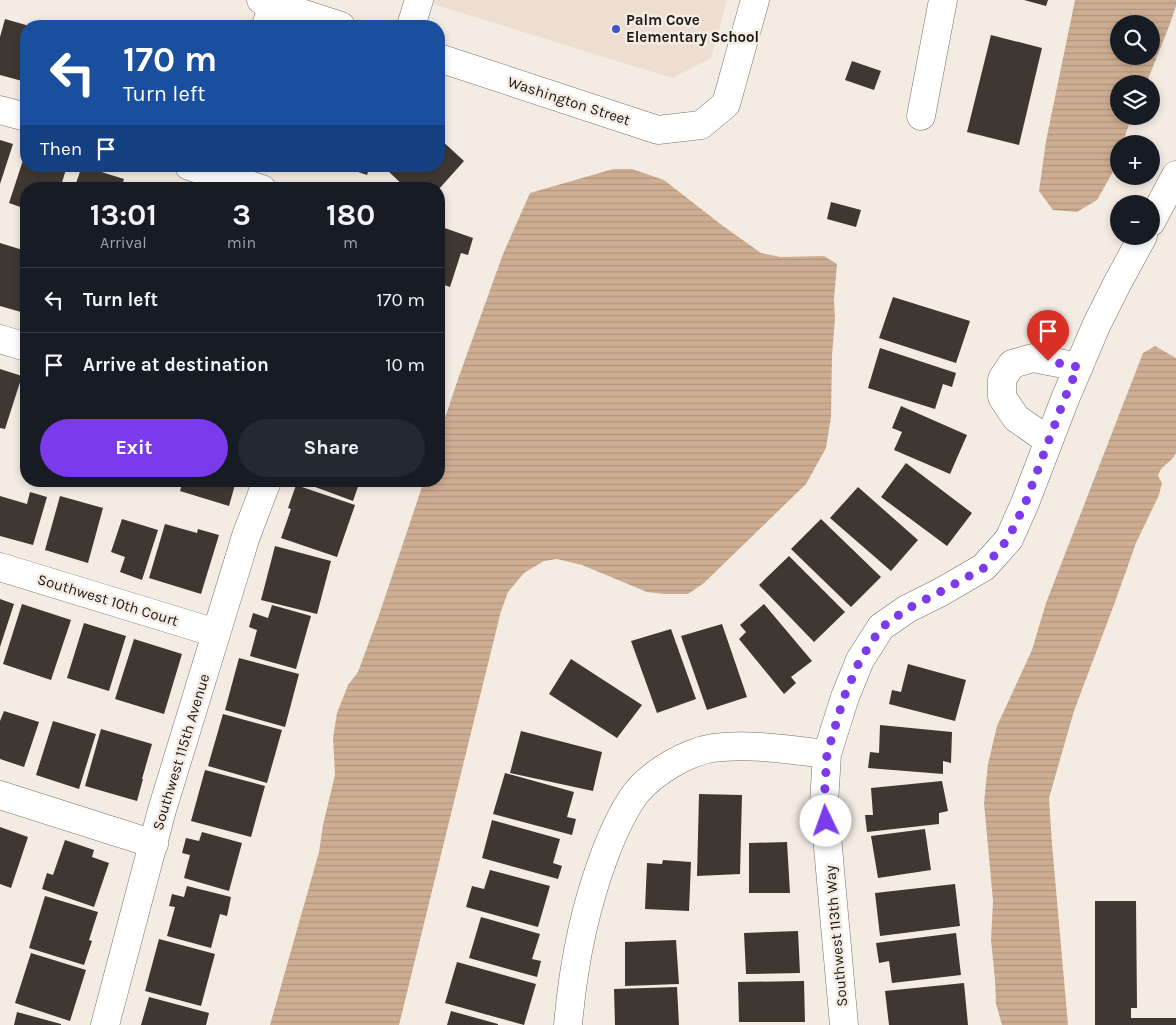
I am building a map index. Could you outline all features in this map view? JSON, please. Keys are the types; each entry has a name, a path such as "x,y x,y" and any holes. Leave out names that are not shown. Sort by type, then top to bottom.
{"street":[{"path":"413,20 419,0"},
{"name":"Washington Street","path":"445,60 658,130 701,125 726,104 755,0"},
{"path":"921,116 943,0"},
{"path":"279,8 320,20"},
{"path":"0,110 20,115"},
{"path":"224,172 246,182"},
{"path":"1160,206 1173,183"},
{"name":"Southwest 113th Way","path":"844,1025 824,803 827,754 844,697 860,660 881,628 907,609 984,568 1008,539 1025,504 1078,367 1096,326 1138,245"},
{"path":"0,339 20,345"},
{"path":"1049,441 1016,418 1002,397 1002,379 1012,364 1033,358 1078,367"},
{"name":"Southwest 115th Avenue","path":"105,1025 162,810 246,536 265,487"},
{"name":"Southwest 10th Court","path":"0,566 216,633"},
{"path":"568,1025 578,945 596,877 616,826 636,793 656,774 684,757 712,748 741,746 827,754"},
{"path":"0,795 154,844"}],"shaded area":[{"name":"Palm Cove Elementary School","path":"420,0 727,0 711,58 672,78"},
{"path":"1075,0 1176,0 1176,6 1160,49 1160,15 1110,15 1110,65 1154,65 1150,75 1110,75 1110,125 1129,125 1125,135 1110,135 1110,177 1097,200 1077,212 1053,210 1039,191 1046,141"},
{"path":"613,169 632,169 664,180 761,253 781,257 824,256 837,264 834,299 835,319 832,355 831,417 826,448 806,484 704,583 688,594 647,592 582,565 557,559 544,561 524,573 508,592 501,611 399,1025 270,1025 319,852 323,825 335,775 333,738 337,713 348,685 358,672 422,487 445,487 445,418 503,254 530,193"},
{"path":"1155,346 1176,358 1176,453 1158,476 1162,483 1159,495 1136,543 1074,711 1049,798 1068,1025 1002,1025 996,1004 991,940 993,901 984,803 988,764 997,726 1032,650 1046,603 1143,353"}],"building":[{"path":"1024,0 1048,0 1046,6"},
{"path":"5,19 20,23 20,80 0,75 0,37"},
{"path":"991,35 1042,48 1019,145 967,132"},
{"path":"852,61 881,71 874,90 845,80"},
{"path":"0,140 13,144 0,184"},
{"path":"445,144 464,161 445,182 400,182 389,172 445,172"},
{"path":"20,169 20,172 65,172 62,182 20,182 20,207 9,203"},
{"path":"80,172 101,172 124,179 123,182 76,182"},
{"path":"831,202 861,210 856,227 827,219"},
{"path":"445,228 473,238 468,255 461,253 450,287 445,285"},
{"path":"0,243 20,249 20,312 0,306"},
{"path":"893,297 970,321 956,363 879,338"},
{"path":"880,348 956,373 952,387 943,384 935,409 868,388"},
{"path":"0,369 20,375 20,382 5,429 0,428"},
{"path":"901,406 967,435 950,474 894,450 902,432 892,428"},
{"path":"906,463 972,513 947,546 881,497"},
{"path":"181,487 234,487 229,506 180,491"},
{"path":"295,487 302,487 355,505 337,557 281,538 291,509 288,508"},
{"path":"315,487 358,487 353,501"},
{"path":"858,487 918,540 891,571 830,518"},
{"path":"30,492 47,497 33,545 0,536 0,496 27,504"},
{"path":"60,496 103,508 88,563 45,550"},
{"path":"122,519 158,530 142,580 120,572 125,557 111,552"},
{"path":"821,519 881,577 851,607 791,549"},
{"path":"165,524 197,533 198,529 219,535 201,594 149,578"},
{"path":"275,546 331,561 317,614 261,600"},
{"path":"789,556 845,612 814,642 759,585"},
{"path":"0,599 14,604 0,647"},
{"path":"22,604 71,620 51,680 3,664"},
{"path":"764,604 812,661 791,677 796,683 784,694 739,639 746,632 740,625"},
{"path":"272,605 311,616 296,669 250,656 257,630 249,627 253,613 268,618"},
{"path":"84,623 126,636 109,691 67,678"},
{"path":"722,624 747,697 707,710 681,636"},
{"path":"671,629 696,699 657,713 631,641"},
{"path":"134,639 182,654 164,714 115,699"},
{"path":"239,658 299,674 285,727 225,710"},
{"path":"571,659 642,705 617,738 549,694"},
{"path":"908,664 966,680 955,721 889,704 892,690 901,692"},
{"path":"4,711 39,722 24,767 0,759 0,721"},
{"path":"223,714 282,730 267,783 208,766"},
{"path":"53,721 96,734 79,789 36,775"},
{"path":"880,725 952,732 951,763 943,761 943,774 868,768 870,752 879,753"},
{"path":"101,729 152,744 137,801 85,786"},
{"path":"521,731 602,752 593,791 510,773"},
{"path":"205,770 265,786 251,837 191,821"},
{"path":"505,773 574,792 567,817 576,819 572,835 493,814"},
{"path":"942,781 948,811 939,813 939,824 867,832 865,815 873,815 871,788"},
{"path":"699,794 742,795 740,874 697,876"},
{"path":"492,820 560,839 553,863 562,866 558,879 482,858"},
{"path":"0,827 28,837 11,888 0,884"},
{"path":"925,829 931,870 878,878 871,836"},
{"path":"202,832 242,843 229,891 184,878 190,855 182,853 186,838 199,841"},
{"path":"65,840 94,850 92,857 109,863 94,907 42,889 47,873 53,875"},
{"path":"787,842 790,893 749,893 749,843"},
{"path":"663,860 691,862 689,911 645,909 647,863 662,864"},
{"path":"490,870 550,886 538,927 466,907 472,886 484,889"},
{"path":"955,884 960,926 880,936 875,893"},
{"path":"187,886 231,897 227,916 220,914 211,948 167,936 175,907 169,906 172,894 184,897"},
{"path":"45,896 98,912 89,940 92,941 84,965 29,948"},
{"path":"1095,901 1136,901 1137,1008 1131,1008 1131,1018 1176,1018 1176,1025 1095,1025"},
{"path":"481,917 540,934 532,959 541,961 537,977 469,958"},
{"path":"798,931 800,973 746,974 744,933"},
{"path":"956,933 961,975 892,983 889,961 879,963 876,943"},
{"path":"159,939 215,954 201,1006 145,991"},
{"path":"676,940 679,984 625,986 625,942"},
{"path":"31,953 86,970 70,1021 15,1003"},
{"path":"457,962 536,984 524,1025 445,1003"},
{"path":"804,981 805,1022 739,1022 738,982"},
{"path":"964,983 968,1025 889,1025 885,991"},
{"path":"677,987 679,1025 615,1025 614,989"},
{"path":"149,997 209,1013 206,1025 141,1025"},
{"path":"451,1011 498,1024 498,1025 447,1025"},
{"path":"17,1012 61,1024 61,1025 14,1025"}],"place":[{"name":"Palm Cove Elementary School","path":"616,29"}],"route":[{"path":"826,821 824,803 827,754 844,697 860,660 881,628 907,609 984,568 1008,539 1025,504 1078,367 1048,361"}]}
